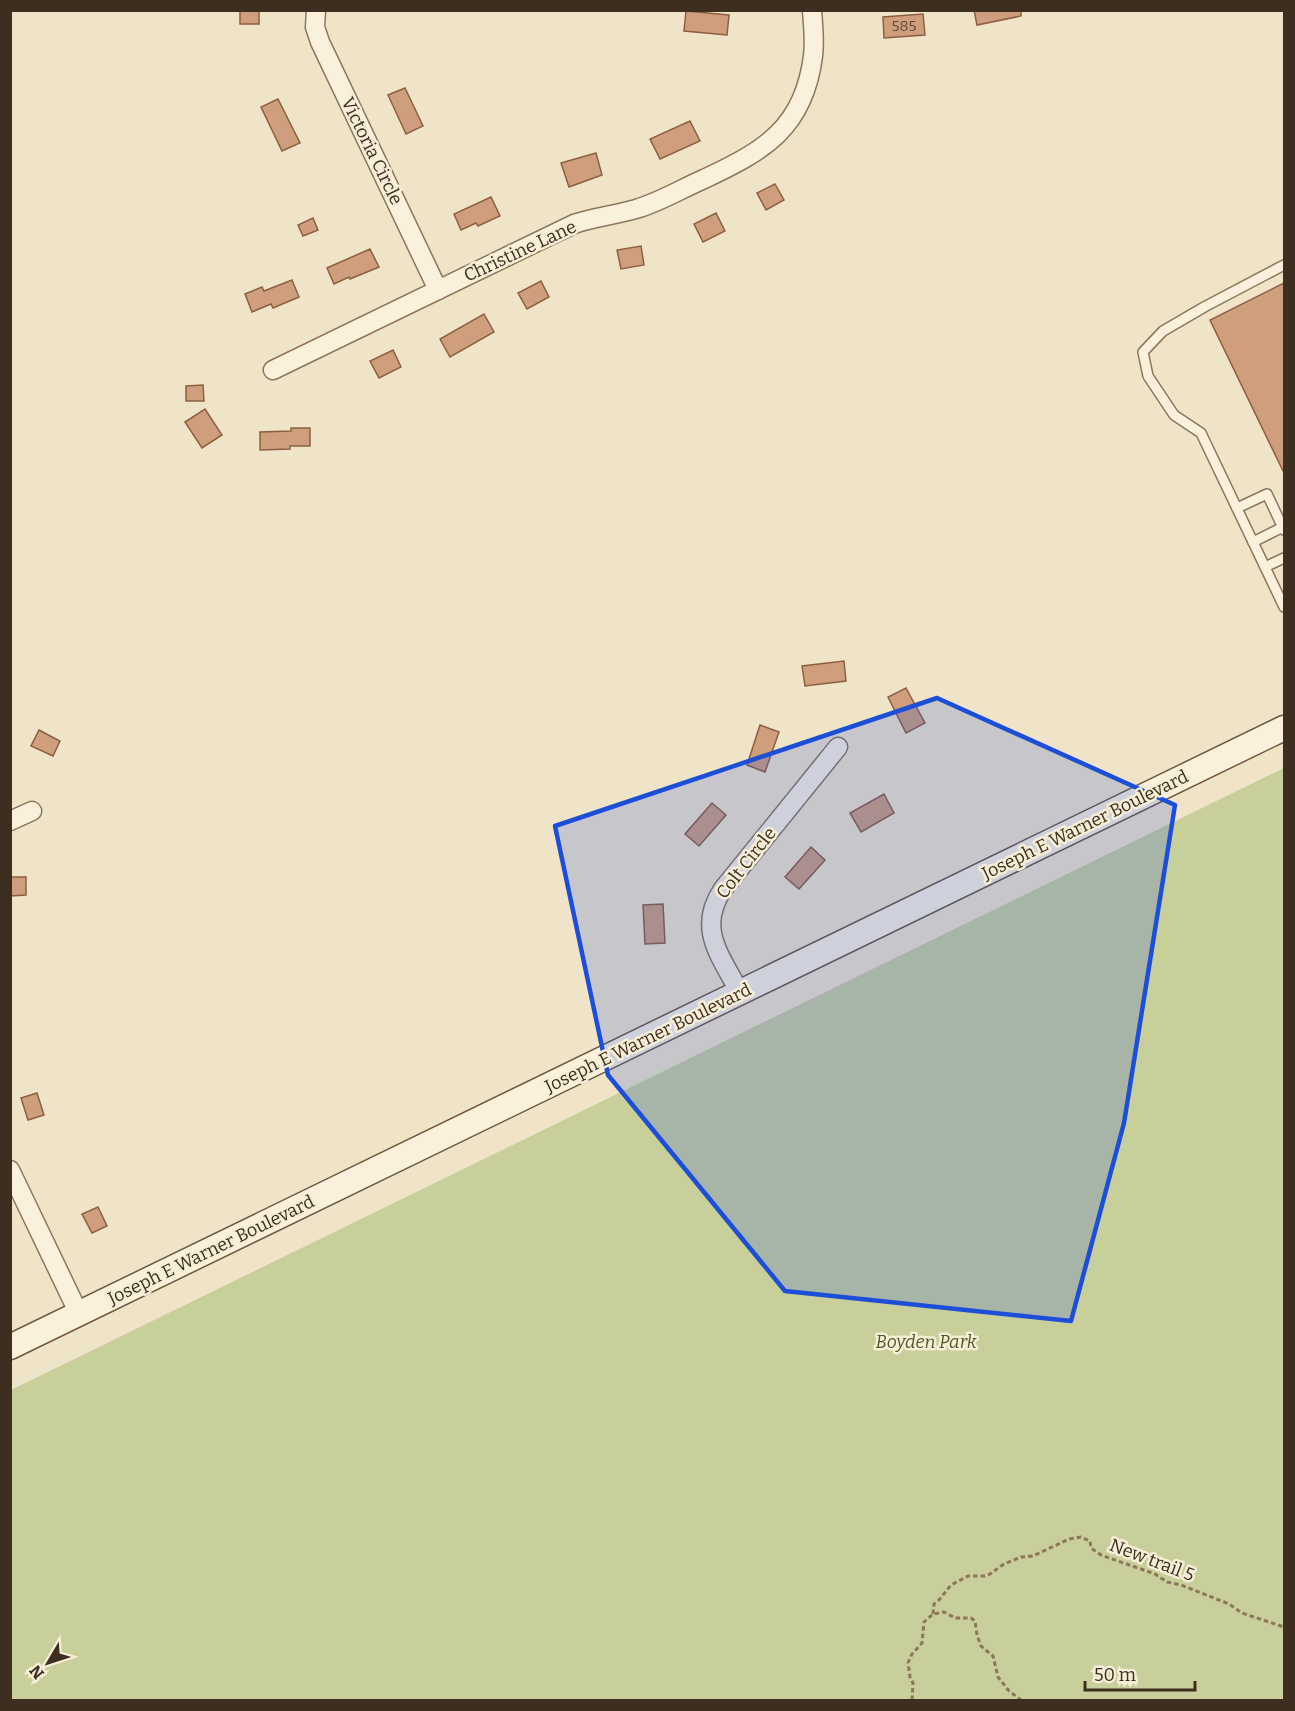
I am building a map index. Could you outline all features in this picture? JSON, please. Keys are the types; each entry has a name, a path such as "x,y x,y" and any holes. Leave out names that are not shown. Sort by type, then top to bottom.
{"main road":[{"name":"Joseph E Warner Boulevard","path":"10,1347 1284,728"}],"street":[{"name":"Victoria Circle","path":"316,10 315,27 320,42 438,290"},
{"name":"Christine Lane","path":"273,370 574,224 637,209 668,197 732,166 763,147 785,127 800,107 807,88 814,54 812,10"},
{"name":"Colt Circle","path":"740,993 711,933 712,910 723,889 838,747"},
{"path":"10,821 32,811"},
{"path":"10,1170 79,1314"}],"lane":[{"path":"1284,265 1163,331 1143,352 1148,376 1174,415 1202,433 1284,607"},
{"path":"1237,508 1267,494 1284,528 1253,542"},
{"path":"1265,567 1284,558"}],"path":[{"name":"New trail 5","path":"933,1614 934,1604 951,1585 968,1576 990,1574 1004,1564 1021,1557 1033,1556 1064,1540 1081,1537 1090,1541 1091,1548 1101,1555 1155,1574 1167,1582 1181,1585 1229,1604 1242,1612 1284,1627"},
{"path":"912,1701 913,1683 908,1663 912,1654 922,1643 924,1622 933,1614 944,1612 955,1618 971,1618 975,1621 978,1640 981,1646 993,1656 998,1677 1021,1701"}],"highlighted area":[{"path":"937,698 1175,805 1124,1123 1071,1321 785,1291 608,1075 555,826"}],"green space":[{"name":"Boyden Park","path":"1284,768 1284,1700 11,1700 11,1390"}],"building":[{"path":"240,10 259,10 259,24 240,24"},
{"path":"974,10 1021,10 1021,16 977,25"},
{"path":"686,11 729,15 727,35 684,31"},
{"path":"923,14 925,35 884,38 883,17"},
{"path":"405,88 423,126 406,134 388,95"},
{"path":"278,99 300,143 282,151 261,107"},
{"path":"690,121 700,141 660,159 650,139"},
{"path":"596,153 602,175 569,187 561,163"},
{"path":"775,184 784,200 766,210 757,193"},
{"path":"491,197 500,216 478,226 476,223 461,230 454,214"},
{"path":"716,213 725,231 703,242 694,224"},
{"path":"313,218 318,230 303,236 298,225"},
{"path":"641,246 644,265 621,269 617,250"},
{"path":"370,249 379,267 334,284 327,268"},
{"path":"292,280 299,297 273,308 271,304 252,312 245,294 262,287 264,291"},
{"path":"541,281 549,297 527,309 518,293"},
{"path":"1284,283 1284,473 1210,320"},
{"path":"484,314 494,332 450,357 440,339"},
{"path":"393,350 401,367 379,378 370,361"},
{"path":"203,385 204,401 186,401 186,386"},
{"path":"205,409 222,435 202,448 185,422"},
{"path":"291,428 310,428 310,446 260,450 260,432 291,431"},
{"path":"844,661 846,681 805,686 802,666"},
{"path":"906,688 925,723 906,733 888,697"},
{"path":"760,725 779,732 765,772 747,765"},
{"path":"39,730 60,741 53,756 31,746"},
{"path":"884,794 894,813 861,832 850,813"},
{"path":"712,803 726,815 699,846 685,834"},
{"path":"811,847 825,860 799,889 785,877"},
{"path":"10,877 26,877 26,895 10,896"},
{"path":"663,904 665,943 645,944 643,905"},
{"path":"37,1093 44,1115 28,1120 21,1098"},
{"path":"98,1207 107,1226 92,1233 82,1214"}]}
